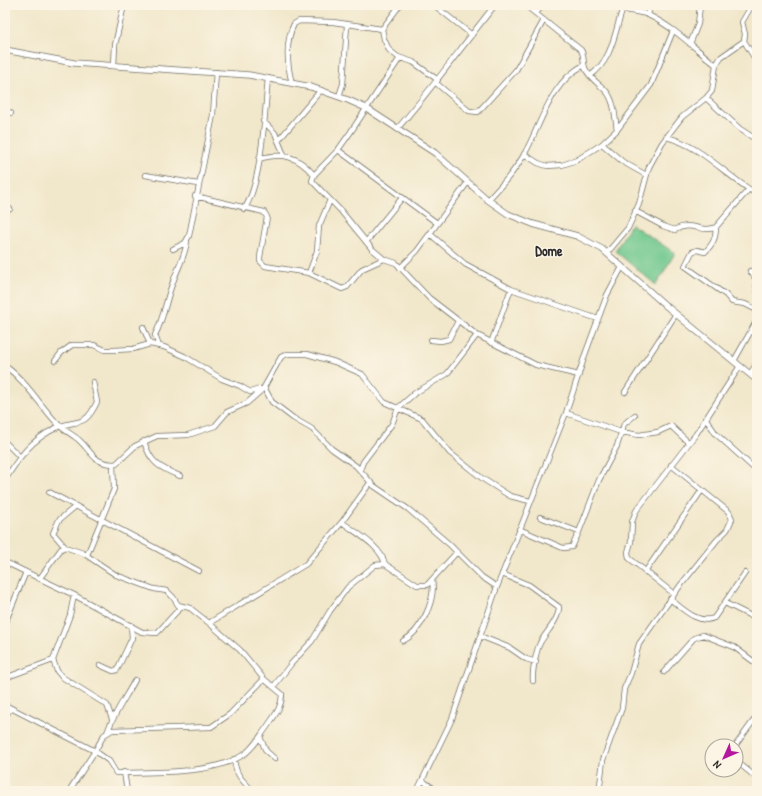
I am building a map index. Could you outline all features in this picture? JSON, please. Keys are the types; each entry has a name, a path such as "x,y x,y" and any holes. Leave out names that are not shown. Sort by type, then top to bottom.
{"street":[{"path":"114,66 116,45 124,5"},
{"path":"382,30 400,5"},
{"path":"434,5 472,35"},
{"path":"398,129 437,82 495,5"},
{"path":"525,5 581,50 584,56 584,65 590,76 610,97 617,130"},
{"path":"536,13 542,5"},
{"path":"614,5 622,11 635,10 648,15 673,31 716,65"},
{"path":"648,15 650,5"},
{"path":"690,44 698,24 700,5"},
{"path":"752,5 742,22 745,34 744,41 757,62"},
{"path":"590,76 605,61 611,51 622,11"},
{"path":"382,30 388,49 400,58 413,62 470,111 478,112 516,70 544,20"},
{"path":"292,83 288,69 288,51 290,34 294,24 299,21 333,22 382,30"},
{"path":"339,96 342,84 347,25"},
{"path":"524,154 538,163 547,166 562,165 577,160 602,144 617,130 636,103 651,86 673,31"},
{"path":"607,253 625,233 639,204 646,175 656,152 682,117 706,98 712,91 716,65 721,57 744,41"},
{"path":"5,50 36,57 114,66 216,72 268,78 321,90 339,96 366,108 435,153 488,200 517,218 577,236 607,253 676,314 757,380"},
{"path":"384,259 372,249 341,211 312,181 314,175 338,150 400,58"},
{"path":"488,200 508,178 524,154 558,86 569,74 584,65"},
{"path":"159,346 155,335 161,324 172,282 184,258 195,196 202,174 213,115 216,72"},
{"path":"244,208 251,198 259,158 268,78"},
{"path":"278,141 321,90"},
{"path":"706,98 740,128 757,140"},
{"path":"5,112 11,113"},
{"path":"263,121 275,133 284,155"},
{"path":"666,137 682,143 700,154 757,194"},
{"path":"602,144 623,162 646,175"},
{"path":"338,150 437,223"},
{"path":"259,158 284,155 305,166 314,175"},
{"path":"145,176 198,184"},
{"path":"400,268 409,260 430,234 468,182"},
{"path":"635,210 662,226 675,230 682,225 710,229 716,227 750,189"},
{"path":"195,196 264,212 267,217 260,257 262,265 309,273 337,287 344,288 362,269 384,259 390,259 429,298 477,336 536,365 579,375"},
{"path":"366,242 402,198"},
{"path":"309,273 317,251 319,226 330,200"},
{"path":"5,206 10,209"},
{"path":"716,227 716,236 714,241 704,252 697,250 692,252 685,266 726,295 732,302 745,304 757,310"},
{"path":"430,234 466,264 511,289 598,319"},
{"path":"173,249 183,245 187,241"},
{"path":"417,791 452,719 502,574 566,413 598,319 615,278 622,267"},
{"path":"750,271 756,279 757,290"},
{"path":"491,343 511,289"},
{"path":"625,392 676,314"},
{"path":"734,361 757,320"},
{"path":"431,340 441,341 448,339 458,321"},
{"path":"143,327 150,344"},
{"path":"360,470 363,462 392,424 398,408 415,393 447,374 477,336"},
{"path":"55,361 61,353 72,345 94,345 105,350 114,350 133,349 150,344 184,356 222,379 240,386 250,392 264,388"},
{"path":"5,366 29,389 61,426 79,441 93,458 99,462 114,464 118,463 127,452 144,442 163,435 188,435 215,426 227,412 247,404 264,388 281,357 287,354 307,354 335,362 362,374 384,402 422,419 450,453 488,483 510,496 530,501"},
{"path":"750,374 757,363"},
{"path":"674,594 631,561 628,555 632,537 633,517 671,464 689,443 740,366"},
{"path":"5,480 25,449 36,440 61,426 82,422 91,413 97,402 93,382"},
{"path":"264,388 272,402 293,418 312,429 332,448 360,470 370,483 408,509 457,552 482,578 497,588"},
{"path":"566,413 621,432 641,436 658,432 671,426 689,443"},
{"path":"519,529 566,549 572,547 580,532 598,483 617,446 621,432 626,422 635,415"},
{"path":"706,419 716,434 757,471"},
{"path":"5,442 20,457"},
{"path":"144,442 148,454 156,464 180,476"},
{"path":"87,555 114,489 114,464"},
{"path":"598,791 603,760 622,708 624,689 631,673 636,649 670,599 731,524 732,519 729,512 671,464"},
{"path":"209,623 306,564 342,522 370,483"},
{"path":"645,572 683,515 702,490"},
{"path":"49,492 199,571"},
{"path":"5,705 10,709 34,719 95,751 109,762 116,773 208,768 244,755 260,736 282,703 282,694 264,679 240,650 190,608 181,607 178,605 167,591 154,589 116,575 87,555 65,547 53,533 59,520 76,506"},
{"path":"540,517 580,532"},
{"path":"342,522 381,554 385,564 418,585 427,585 457,552"},
{"path":"40,578 61,549 65,547"},
{"path":"5,562 74,595 142,632 157,633 181,607"},
{"path":"274,686 291,664 312,641 330,611 348,587 375,565 385,564"},
{"path":"5,623 26,572"},
{"path":"670,599 695,618 704,620 714,618 745,573"},
{"path":"502,574 529,584 559,607 552,624 540,642 533,681"},
{"path":"403,641 413,634 420,625 430,601 433,585 432,580"},
{"path":"74,595 70,615 53,660 57,671 62,677 107,705 112,719"},
{"path":"725,603 751,616 757,615"},
{"path":"100,665 113,671 117,670 132,638 130,625"},
{"path":"664,672 694,638 703,635 734,647 757,664"},
{"path":"480,636 510,648 526,659 536,662"},
{"path":"5,678 53,660"},
{"path":"107,733 112,730 124,729 211,727 230,714 264,679"},
{"path":"69,791 107,733 112,719 121,707 135,680"},
{"path":"5,717 10,709"},
{"path":"741,738 757,716"},
{"path":"260,736 266,751 275,759"},
{"path":"234,759 236,772 253,791"},
{"path":"744,767 757,778"},
{"path":"124,772 127,791"},
{"path":"423,781 437,791"}],"green space":[{"path":"631,224 675,253 656,285 615,251"}],"district":[{"name":"Dome","path":"549,251"}]}
